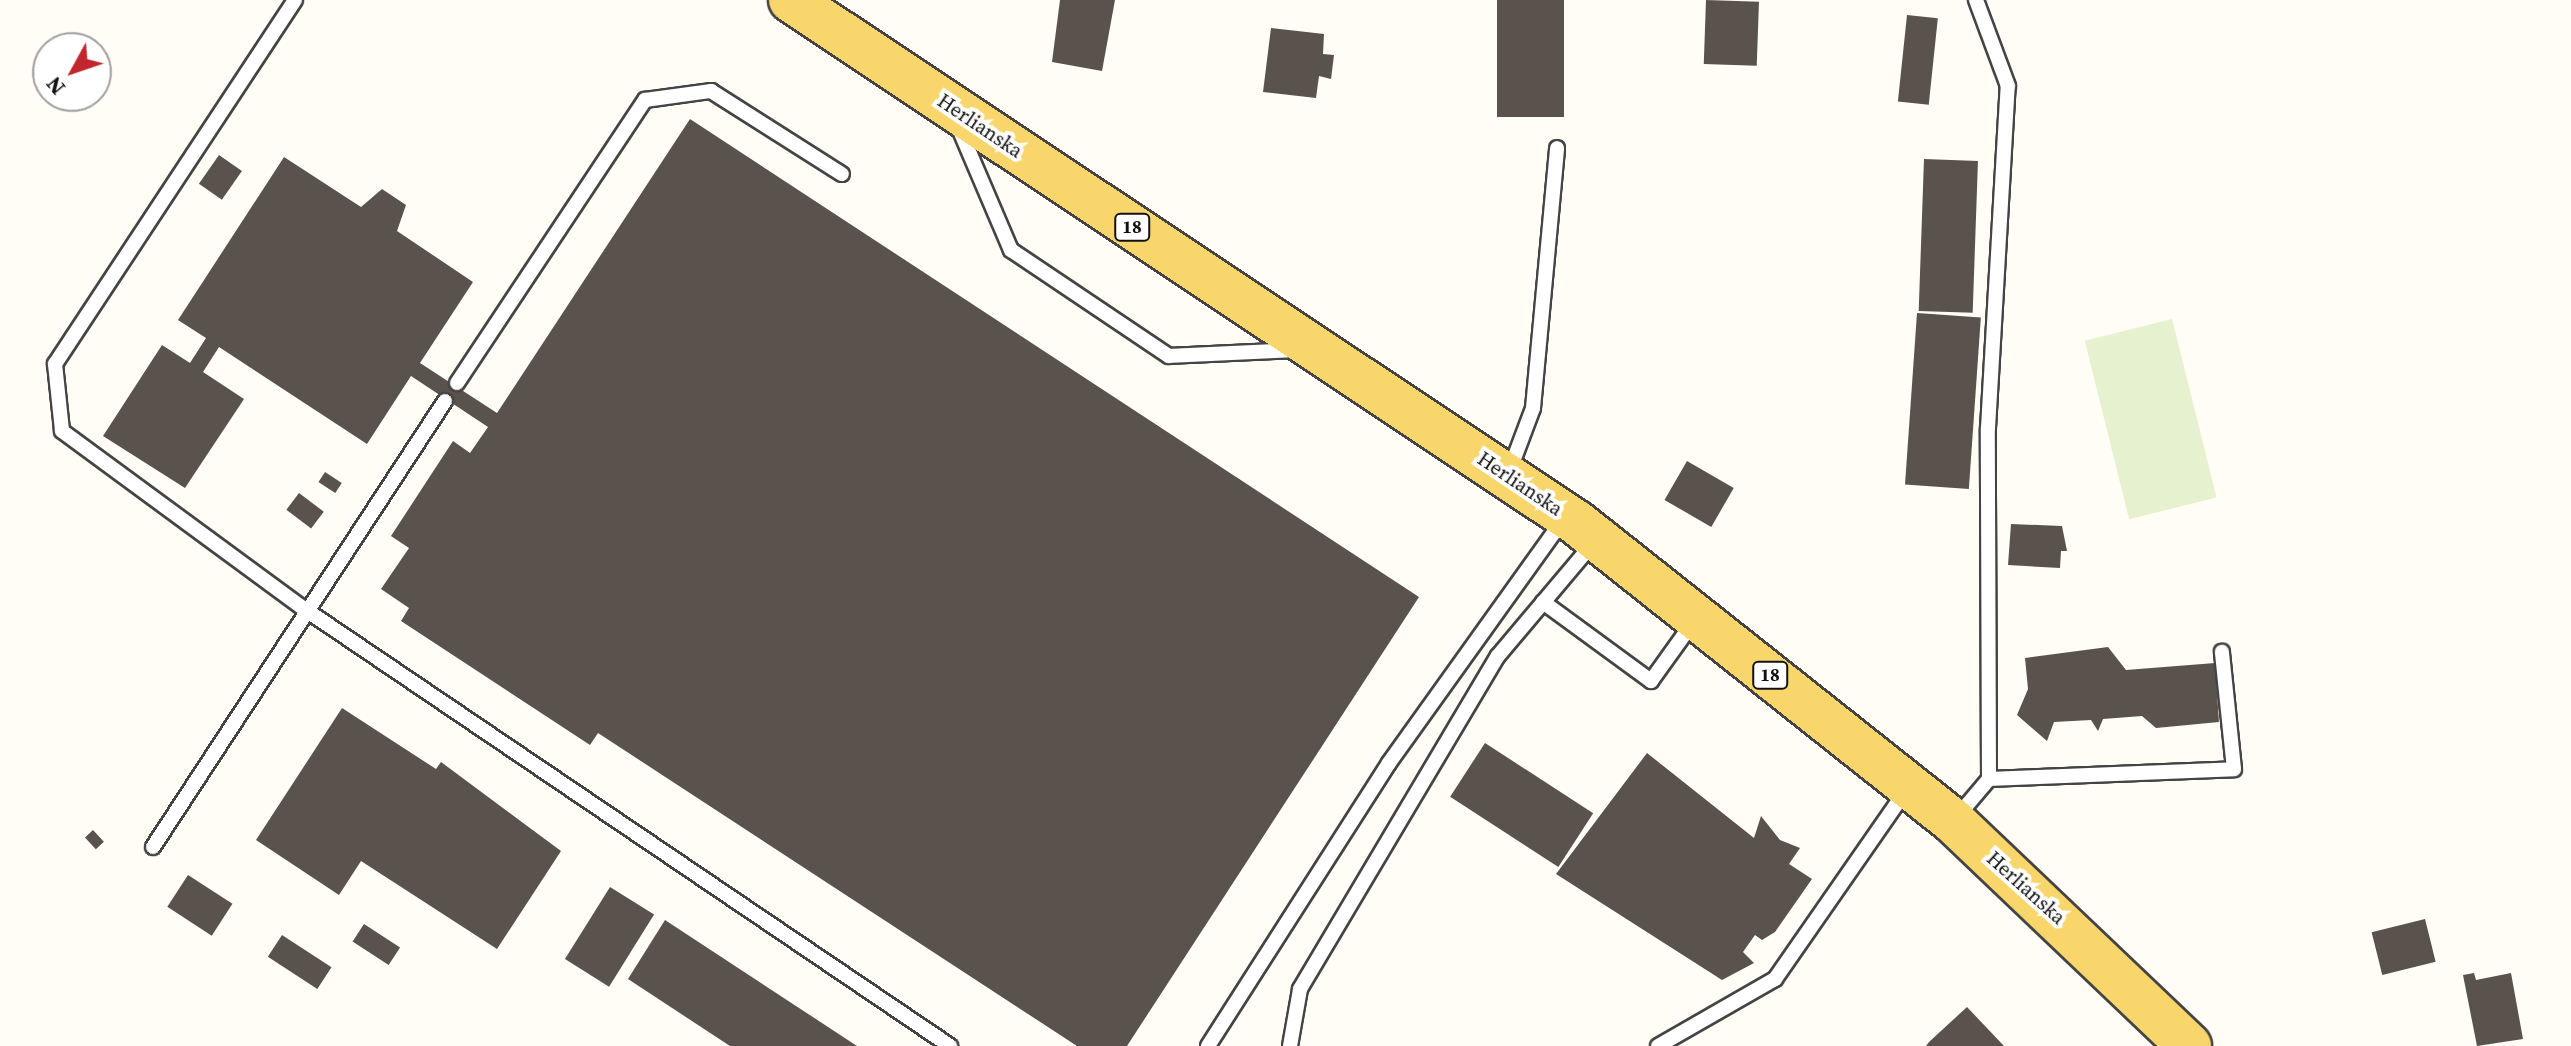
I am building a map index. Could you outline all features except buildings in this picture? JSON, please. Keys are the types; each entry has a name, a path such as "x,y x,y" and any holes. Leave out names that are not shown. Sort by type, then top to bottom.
{"main road":[{"name":"Herlianska","path":"791,0 1582,527 1953,821 2189,1046"}],"lane":[{"path":"295,0 55,364 62,431 306,610 950,1046"},
{"path":"1953,821 1989,779 1988,428 2008,86 1976,0"},
{"path":"457,383 645,100 711,91 842,174"},
{"path":"949,105 1011,250 1169,356 1315,349"},
{"path":"1507,476 1533,408 1557,148"},
{"path":"153,847 445,401"},
{"path":"1290,1046 1300,989 1498,656 1543,602 1582,527"},
{"path":"1208,1046 1389,763 1582,527"},
{"path":"1543,602 1651,681 1697,617"},
{"path":"1989,779 2234,769 2222,652"},
{"path":"1658,1046 1775,979 1909,786"}],"green space":[{"path":"2172,319 2217,498 2129,519 2085,341"}]}
